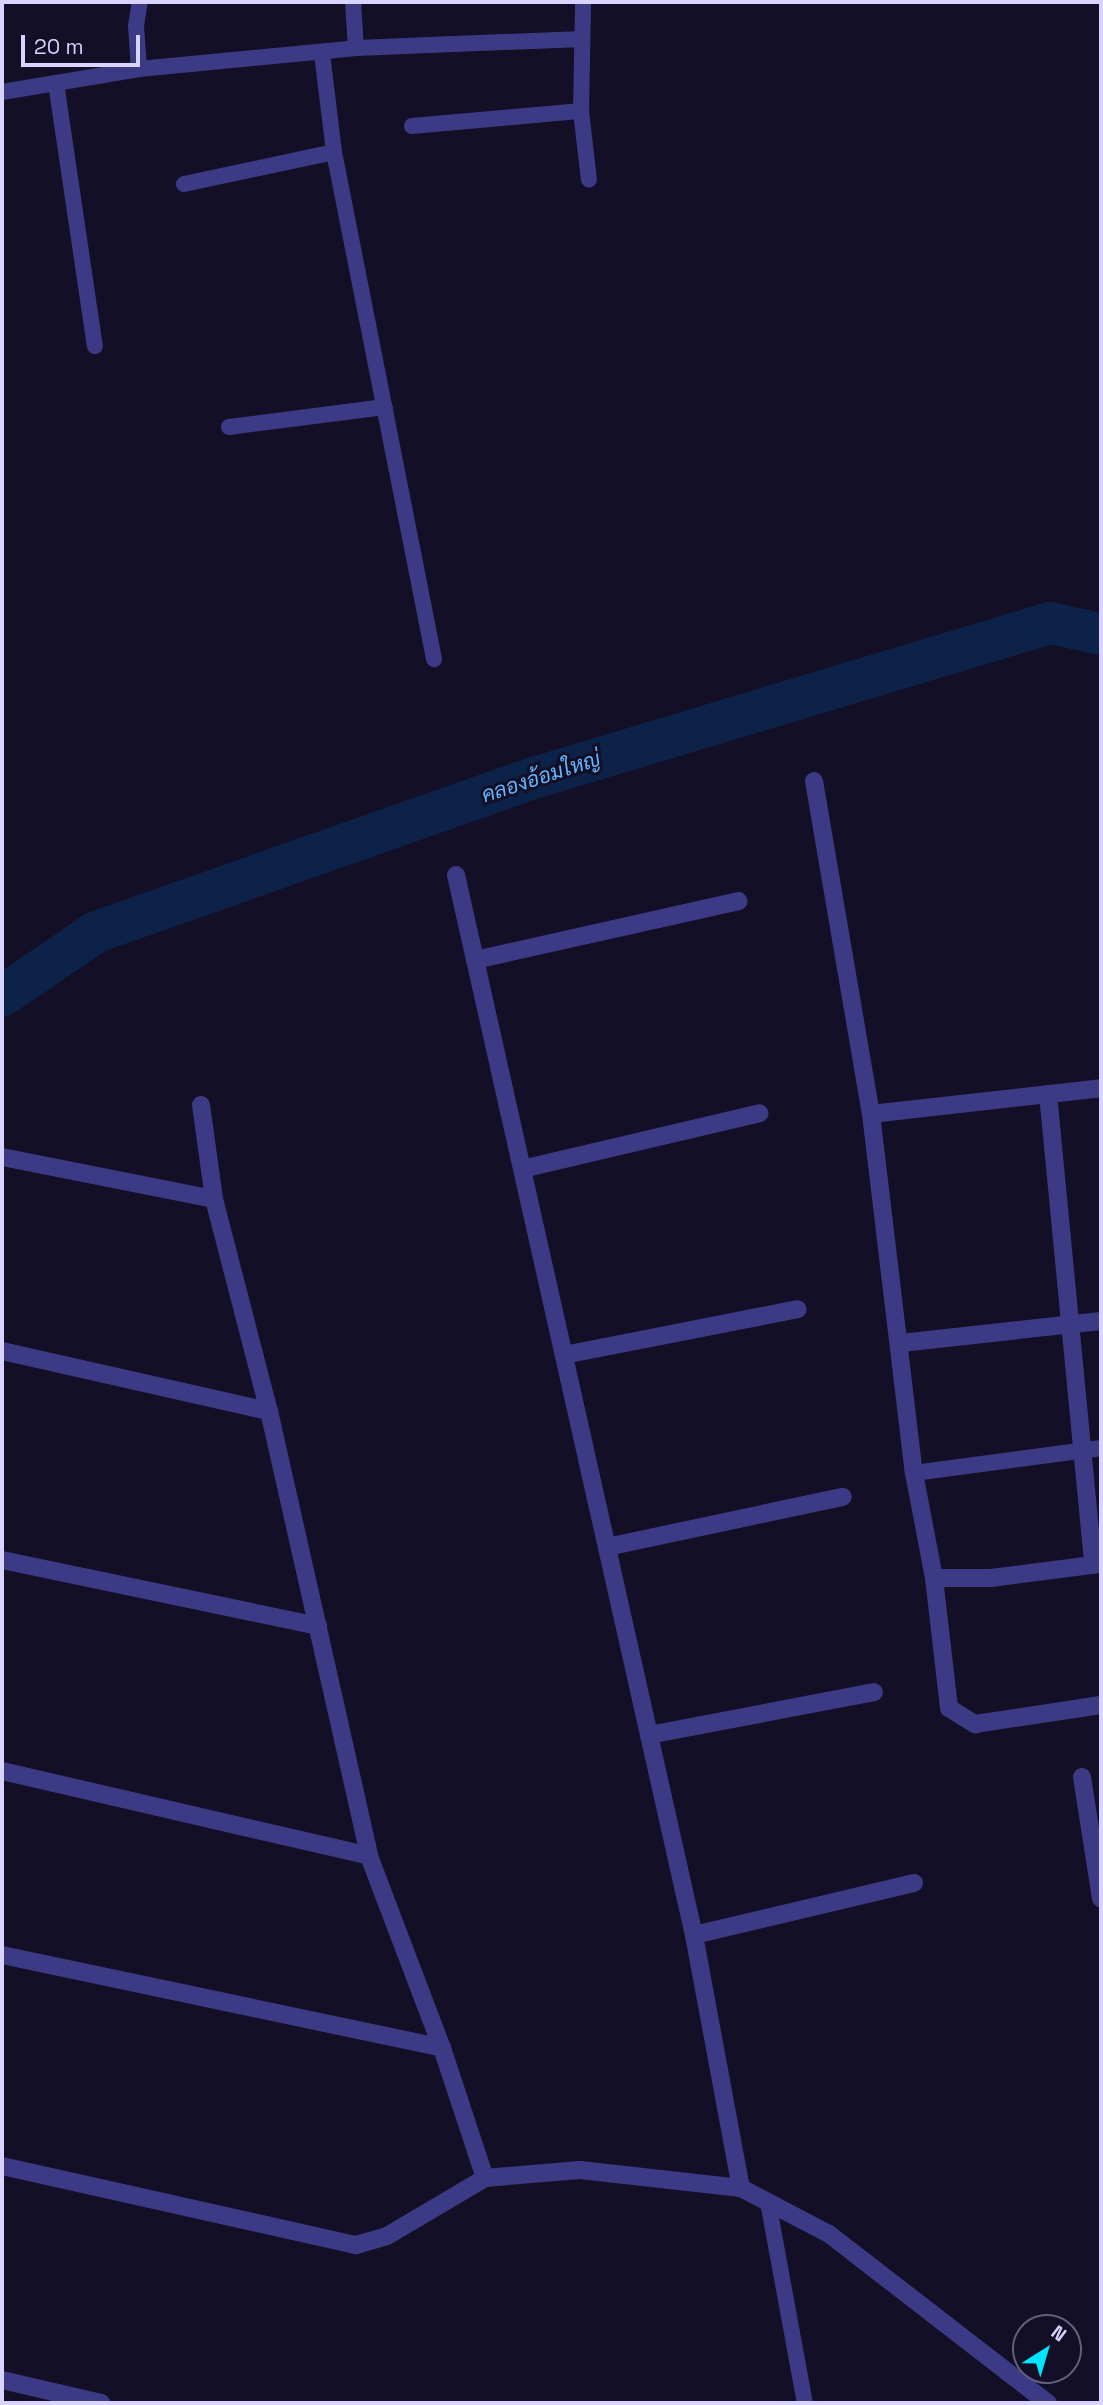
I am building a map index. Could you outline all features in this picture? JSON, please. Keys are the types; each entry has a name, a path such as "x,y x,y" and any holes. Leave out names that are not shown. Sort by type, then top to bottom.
{"street":[{"path":"814,781 871,1114 901,1343 914,1473 934,1578 949,1708 975,1724 1101,1705"},
{"path":"456,875 694,1935 741,2189"},
{"path":"475,960 738,901"},
{"path":"871,1114 1101,1088"},
{"path":"934,1578 991,1578 1097,1565 1093,1449 1069,1324 1048,1094"},
{"path":"201,1105 214,1199 269,1411 369,1856 442,2048 485,2178"},
{"path":"522,1169 760,1113"},
{"path":"2,1157 214,1199"},
{"path":"564,1355 798,1309"},
{"path":"901,1343 1101,1321"},
{"path":"2,1352 269,1411"},
{"path":"607,1547 843,1497"},
{"path":"2,1560 318,1626"},
{"path":"649,1735 874,1692"},
{"path":"2,1771 369,1856"},
{"path":"1082,1777 1097,1849 1101,1899"},
{"path":"694,1935 914,1883"},
{"path":"2,1955 442,2048"},
{"path":"2,2166 356,2245 387,2236 485,2178 580,2170 741,2189 829,2234 1048,2403"},
{"path":"2,2380 43,2397 101,2403"}],"lane":[{"path":"139,69 136,26 141,2"},
{"path":"353,2 356,48"},
{"path":"583,2 581,111 589,180"},
{"path":"2,92 139,69 322,54 356,48 582,39"},
{"path":"322,54 334,152 434,659"},
{"path":"56,83 95,346"},
{"path":"412,126 581,111"},
{"path":"184,184 334,152"},
{"path":"229,427 385,407"},
{"path":"914,1473 1093,1449"},
{"path":"768,2202 805,2403"}],"waterway":[{"name":"คลองอ้อมใหญ่","path":"2,996 96,932 537,777 1050,623 1101,634"}]}
